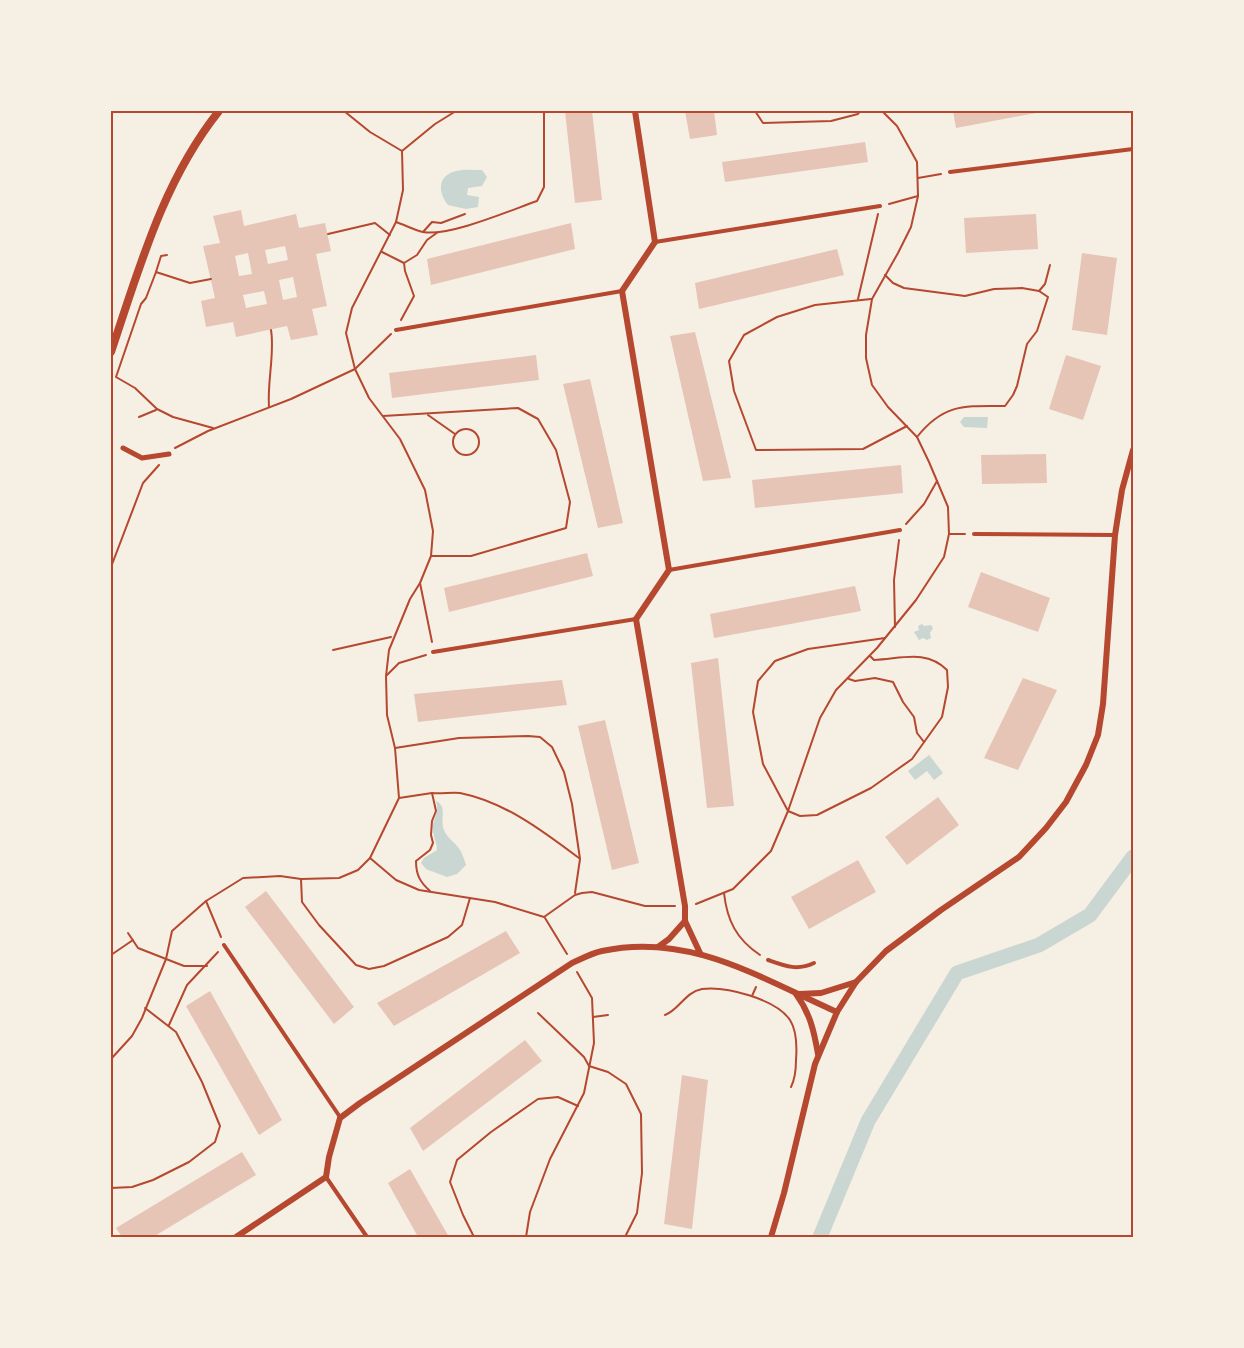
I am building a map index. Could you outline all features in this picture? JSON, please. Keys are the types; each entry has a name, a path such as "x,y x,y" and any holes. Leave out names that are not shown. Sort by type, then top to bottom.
{"street":[{"path":"111,352 146,248 177,176 201,134 219,111"},
{"path":"635,111 656,242 622,291 669,570 636,619 685,906 685,921 700,953"},
{"path":"123,448 142,458 168,454"},
{"path":"771,1237 784,1193 802,1112 819,1056 837,1012 856,982 886,951 1019,857 1066,802 1086,765 1098,735 1115,535 1122,490 1133,450"},
{"path":"657,947 669,939 685,921"},
{"path":"236,1237 326,1177 340,1118 360,1102 572,963 599,951 657,947 700,953 837,1012"},
{"path":"795,994 821,993 856,982"},
{"path":"795,994 810,1018 819,1056"}],"lane":[{"path":"950,172 1133,148"},
{"path":"656,242 880,206"},
{"path":"396,330 622,291"},
{"path":"669,570 900,530"},
{"path":"974,534 1115,535"},
{"path":"433,652 636,619"},
{"path":"224,945 340,1118"},
{"path":"768,960 792,968 806,967 814,963"},
{"path":"326,1177 367,1237"}],"path":[{"path":"344,111 370,132 402,151"},
{"path":"402,151 435,124 456,111"},
{"path":"396,222 423,232 438,232 469,225 537,201 544,187 544,111"},
{"path":"756,111 763,123 831,122 858,114 860,111"},
{"path":"544,917 574,895 592,892 645,906 685,906 734,889 771,852 788,811 820,718 836,690 886,638 916,600 944,557 949,534 948,507 917,437 888,407 872,385 866,358 866,335 872,299 911,227 918,196 917,162 897,126 882,111"},
{"path":"111,1059 132,1036 166,959 171,932 206,901 243,878 280,876 301,879 339,878 358,870 370,858 399,798 395,748 387,715 386,676 393,637 431,556 433,531 425,490 400,439 369,398 355,369 346,333 352,308 396,222 403,190 402,151"},
{"path":"918,178 950,172"},
{"path":"857,300 880,206 918,196"},
{"path":"423,232 432,222 441,223 465,214"},
{"path":"328,234 375,223 390,235"},
{"path":"404,263 417,255 427,240 438,232"},
{"path":"382,252 404,263"},
{"path":"167,255 161,256 146,298 141,304 116,377 135,388 157,409 173,417 214,429"},
{"path":"111,567 143,483 174,448 355,369 396,330 414,296 404,263"},
{"path":"1039,291 1045,284 1050,265"},
{"path":"156,272 190,283 211,279"},
{"path":"885,275 892,283 904,288 965,296 994,289 1022,288 1039,291 1048,297 1037,331 1027,344 1017,386 1005,406 960,406 939,416 917,437"},
{"path":"872,299 815,305 777,317 744,335 729,361 734,391 744,423 756,450 863,449 907,426"},
{"path":"268,407 273,342 271,330"},
{"path":"383,416 518,408 538,419 556,450 570,502 566,528 471,556 431,556"},
{"path":"140,417 157,409"},
{"path":"428,415 456,434"},
{"path":"464,429 473,431 479,438 478,448 470,454 461,454 453,444 456,434 464,429"},
{"path":"894,627 894,580 900,530 924,504 937,481"},
{"path":"949,534 974,534"},
{"path":"386,676 399,663 433,652 420,583"},
{"path":"333,650 393,637"},
{"path":"870,656 874,660 911,656 929,658 940,663 947,670 948,687 942,717 912,759 871,788 817,815 800,816 788,811 763,764 753,712 758,681 775,661 808,649 886,638"},
{"path":"849,679 855,681 875,678 893,682 914,717 917,733 924,742"},
{"path":"395,748 459,738 540,737 552,747 564,771 572,804 580,859 574,895"},
{"path":"399,798 457,792 501,807 523,818 580,859"},
{"path":"430,891 420,883 416,872 416,861 430,850 433,843 431,828 436,811 432,793"},
{"path":"370,858 396,880 419,890 495,902 544,917 592,998 594,1043 584,1093 550,1159 530,1212 526,1237"},
{"path":"301,879 302,902 319,925 356,965 369,969 384,966 448,937 462,925 470,898"},
{"path":"724,893 727,915 733,927 745,943 768,960"},
{"path":"169,1025 187,985 224,945 206,901"},
{"path":"128,933 138,948 184,966 207,966"},
{"path":"111,955 133,940"},
{"path":"752,996 756,987"},
{"path":"111,988 111,999"},
{"path":"665,1015 672,1013 684,999 700,989 752,996 780,1009 791,1021 795,1034 797,1054 794,1081 791,1087"},
{"path":"111,1188 132,1187 153,1180 189,1162 215,1142 220,1126 176,1032 145,1008"},
{"path":"538,1013 584,1057 590,1066 608,1072 626,1084 641,1114 642,1173 637,1213 625,1237"},
{"path":"593,1017 608,1015"},
{"path":"474,1237 450,1182 457,1160 491,1132 538,1099 558,1097 578,1106"}],"shaded area":[{"path":"459,170 482,170 487,177 482,186 468,188 467,195 479,197 478,207 466,209 448,205 441,190 445,177"},
{"path":"964,417 988,417 987,428 964,427 960,422"},
{"path":"931,625 933,628 930,633 931,638 927,640 923,638 919,640 914,632 919,630 918,626"},
{"path":"929,755 943,773 934,780 927,771 915,780 908,771"},
{"path":"436,801 443,809 444,830 459,849 466,865 457,874 447,877 426,869 421,863 424,858 437,850 433,830 437,810"}],"building":[{"path":"565,111 592,111 602,200 575,203"},
{"path":"685,111 714,111 717,135 690,139"},
{"path":"953,111 1041,111 1041,112 956,128"},
{"path":"865,142 868,162 725,182 722,162"},
{"path":"241,210 244,226 296,214 299,228 325,223 331,251 316,254 327,306 312,309 318,335 291,340 287,326 236,337 233,322 206,327 201,301 215,298 203,246 220,243 213,216","holes":["285,246 288,260 268,264 265,250","248,253 252,274 239,276 235,256","293,277 297,297 283,300 279,280","264,291 267,304 246,308 243,295"]},
{"path":"1036,214 1038,249 966,253 964,218"},
{"path":"571,223 575,249 431,285 427,259"},
{"path":"837,249 844,275 699,309 695,283"},
{"path":"1082,253 1117,258 1107,335 1072,330"},
{"path":"695,332 731,478 703,481 670,336"},
{"path":"536,355 539,380 392,398 389,373"},
{"path":"1066,355 1101,366 1083,420 1049,409"},
{"path":"590,379 623,523 598,528 563,384"},
{"path":"1046,454 1047,483 982,484 981,455"},
{"path":"901,465 903,493 755,508 752,480"},
{"path":"587,553 593,576 449,612 444,588"},
{"path":"981,572 1050,598 1038,632 968,607"},
{"path":"855,586 861,611 714,638 710,614"},
{"path":"718,658 734,806 707,808 691,663"},
{"path":"1023,678 1057,690 1018,770 984,758"},
{"path":"562,680 567,705 418,722 414,694"},
{"path":"605,720 639,863 612,870 578,726"},
{"path":"938,797 959,825 907,865 885,837"},
{"path":"858,860 876,892 809,929 791,897"},
{"path":"266,891 354,1007 334,1024 245,907"},
{"path":"506,931 520,953 394,1026 377,1003"},
{"path":"210,991 282,1120 259,1135 186,1006"},
{"path":"525,1040 542,1061 423,1151 410,1128"},
{"path":"682,1075 708,1080 692,1229 664,1224"},
{"path":"242,1152 256,1175 153,1237 122,1237 116,1228"},
{"path":"410,1169 449,1237 418,1237 388,1183"}],"waterway":[{"path":"820,1237 868,1121 957,973 1039,945 1090,915 1133,857"}]}
